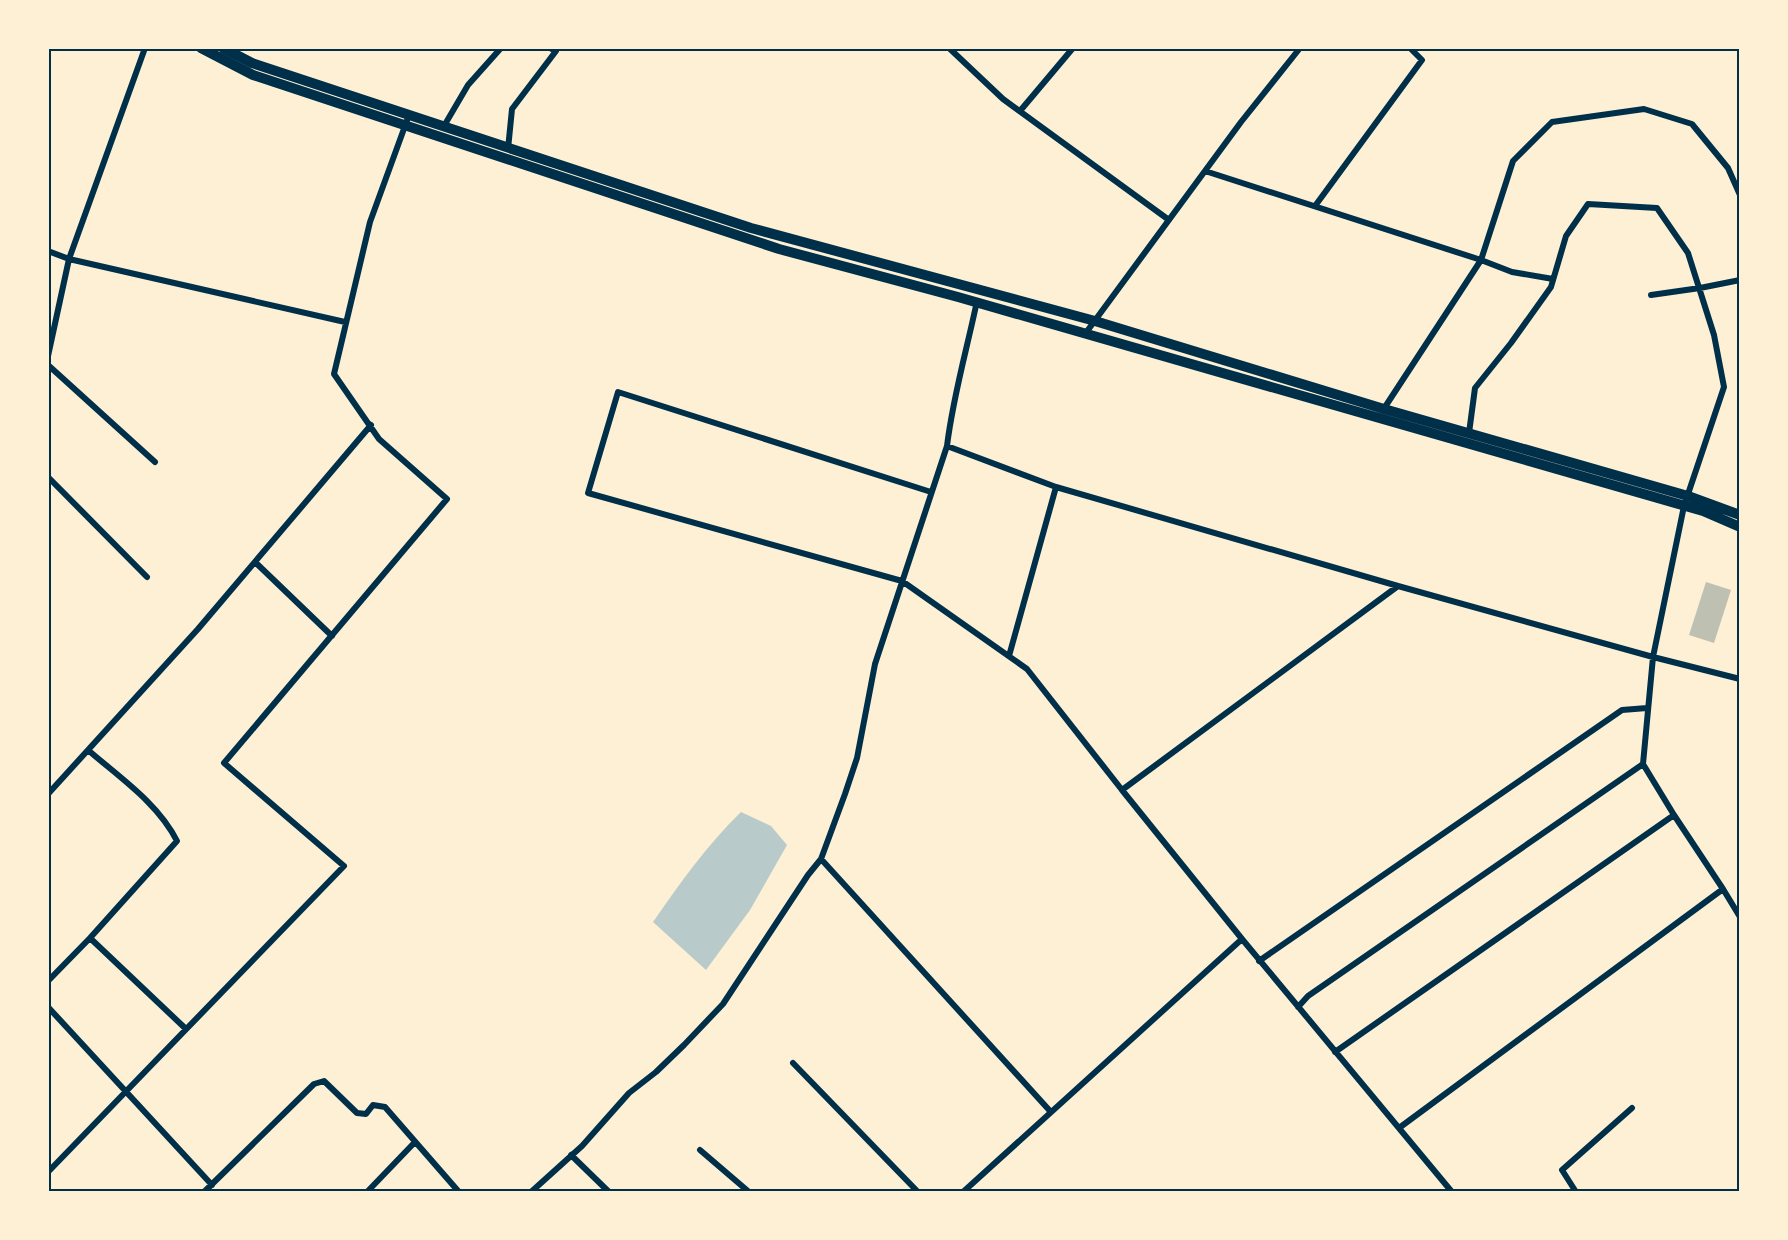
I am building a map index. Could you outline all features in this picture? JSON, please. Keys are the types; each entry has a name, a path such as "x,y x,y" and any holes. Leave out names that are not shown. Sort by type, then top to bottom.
{"main road":[{"path":"201,48 253,75 407,120 444,126 751,228 1095,321 1381,413 1469,433 1686,501 1740,527"},
{"path":"223,48 252,63 407,120 779,249 1381,413 1686,501 1740,514"}],"street":[{"path":"48,356 69,259 145,48"},
{"path":"444,126 468,85 501,48"},
{"path":"949,48 1003,99 1169,220"},
{"path":"1020,111 1074,48"},
{"path":"1085,334 1205,171 1300,48"},
{"path":"1315,206 1422,60 1410,48"},
{"path":"508,149 512,109 555,49"},
{"path":"1381,413 1481,260 1513,161 1552,122 1644,110 1692,124 1728,168 1740,195"},
{"path":"48,1172 344,866 224,763 447,499 380,439 333,374 370,222 407,120"},
{"path":"1205,171 1512,272 1553,279"},
{"path":"1469,433 1475,388 1511,343 1551,286 1566,236 1588,204 1657,208 1688,253 1714,335 1724,387 1686,501 1653,657 1643,764 1740,917"},
{"path":"48,251 69,259 345,322"},
{"path":"1651,295 1740,280"},
{"path":"531,1192 571,1155 628,1093 656,1072 684,1046 723,1004 808,875 821,859 833,832 857,758 875,664 947,446 951,410 981,290"},
{"path":"48,365 155,462"},
{"path":"931,492 618,392 588,493 903,582 1027,669 1259,961 1452,1192"},
{"path":"48,794 198,629 370,425"},
{"path":"947,446 1056,487 1398,586 1740,679"},
{"path":"48,477 147,577"},
{"path":"1008,656 1056,487"},
{"path":"255,562 332,636"},
{"path":"1122,790 1398,586"},
{"path":"1259,961 1622,710 1647,708"},
{"path":"48,981 177,841 168,824 149,803 88,750"},
{"path":"1298,1007 1308,996 1643,764"},
{"path":"1335,1052 1674,815"},
{"path":"821,859 1050,1111"},
{"path":"1399,1128 1723,889"},
{"path":"90,938 186,1029"},
{"path":"963,1192 1242,939"},
{"path":"48,1007 212,1185"},
{"path":"793,1063 918,1192"},
{"path":"204,1192 314,1084 324,1081 357,1113 366,1114 373,1105 385,1107 459,1192"},
{"path":"1576,1192 1562,1170 1632,1108"},
{"path":"367,1192 415,1142"},
{"path":"700,1150 749,1192"},
{"path":"571,1155 609,1192"}],"shaded area":[{"path":"741,812 771,826 787,845 750,910 706,970 653,922 705,851"}],"building":[{"path":"1706,582 1731,590 1714,643 1689,635"}]}
